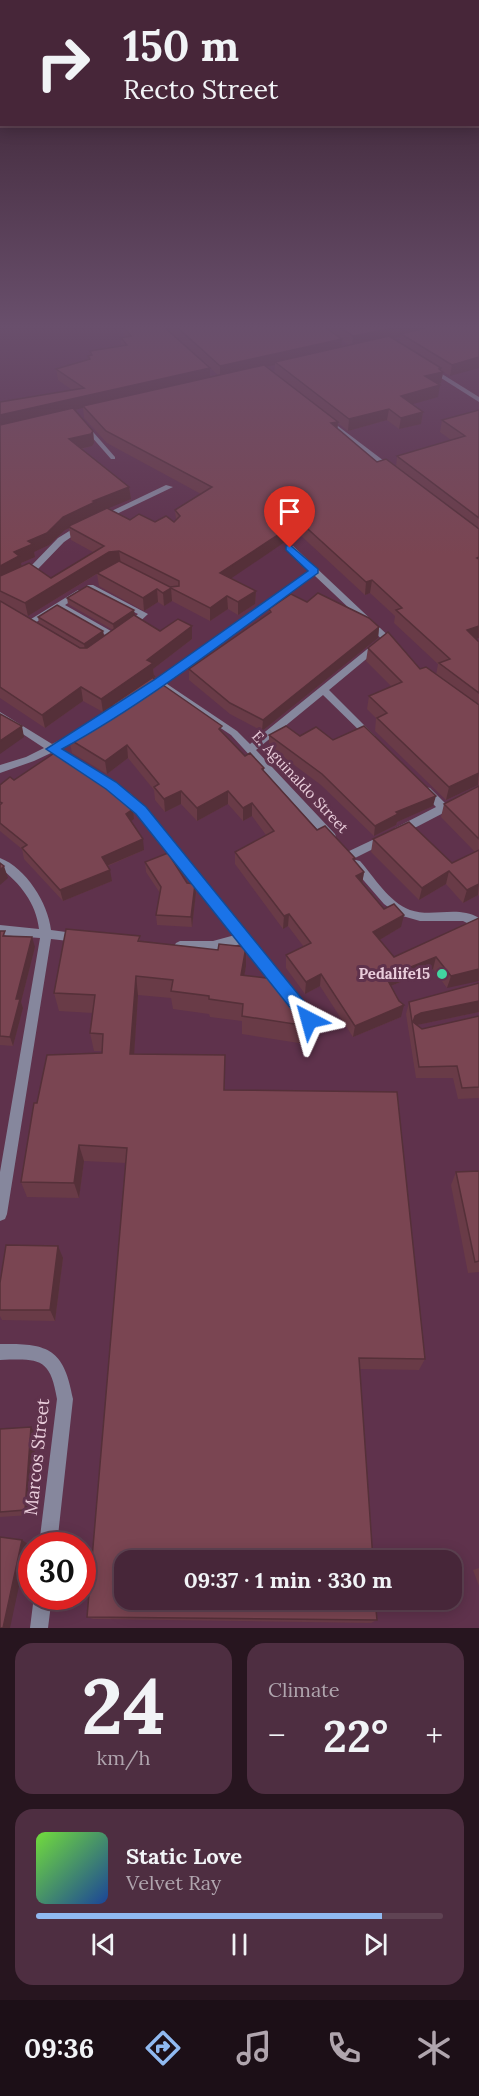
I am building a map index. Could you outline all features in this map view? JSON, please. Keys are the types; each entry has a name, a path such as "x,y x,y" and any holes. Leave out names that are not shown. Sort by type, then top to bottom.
{"street":[{"path":"320,415 394,473"},
{"path":"83,423 113,458"},
{"path":"0,586 34,568 69,534 168,487"},
{"path":"290,548 404,654"},
{"path":"141,694 315,571"},
{"path":"27,624 98,581"},
{"path":"59,605 111,640 143,618 144,614 90,586"},
{"path":"18,618 36,629"},
{"path":"250,750 386,638"},
{"name":"E. Aguinaldo Street","path":"158,683 215,718 250,750 403,912 421,917 462,915 479,924"},
{"path":"323,690 379,745"},
{"path":"0,715 111,785 141,810 295,1002"},
{"path":"0,769 52,749 88,729"},
{"path":"419,784 443,807"},
{"path":"349,856 461,799"},
{"path":"0,862 21,880 35,898 45,915 46,935 6,1139 0,1214"},
{"path":"0,930 92,939"},
{"path":"170,946 213,946 244,938"},
{"name":"Marcos Street","path":"0,1352 40,1352 54,1361 63,1378 65,1399 50,1532"},
{"path":"39,1628 41,1610"}],"building":[{"path":"0,402 58,402 0,415"},
{"path":"101,402 312,402 338,422 331,423 377,462 386,459 479,529 479,557 477,558 479,559 479,626 467,630 479,642 479,693 439,663 450,659 396,610 402,608 372,580 366,582 299,521 220,573 256,591 238,602 227,596 210,608 171,588 163,593 157,589 143,598 97,573 119,561 170,587 179,586 179,581 119,551 109,552 25,603 0,591 0,576 29,563 51,578 104,546 69,527 71,525 107,508 130,520 139,514 155,522 166,516 174,522 180,516 175,510 212,487 106,431 83,406"},
{"path":"327,402 409,402 423,412 401,418 389,409 349,419"},
{"path":"73,408 93,431 91,434 69,439 129,487 93,501 95,502 63,517 47,533 28,541 33,544 14,552 19,556 0,566 0,425"},
{"path":"479,410 479,518 397,456 465,436 442,420"},
{"path":"87,586 134,610 113,624 67,598"},
{"path":"318,593 369,618 379,627 263,720 230,703 189,669 271,612 269,609 291,594 307,602"},
{"path":"0,601 80,648 87,648 134,615 160,631 178,619 192,626 147,660 153,663 101,699 81,687 42,715 0,687"},
{"path":"57,605 103,631 84,644 38,617"},
{"path":"388,632 420,669 426,667 479,705 479,773 449,787 377,718 387,713 369,696 402,682 368,648"},
{"path":"155,676 153,678 222,726 219,729 245,756 250,753 317,830 325,826 355,858 353,859 364,872 356,876 384,909 394,904 404,915 373,932 394,957 479,918 479,969 451,976 436,957 386,977 399,1001 404,1005 355,1026 321,974 306,982 286,955 311,943 289,914 284,916 235,852 274,831 252,803 243,808 228,791 197,808 181,791 164,799 154,787 159,784 127,745 105,761 69,739 116,707 112,705"},
{"path":"0,714 22,726 0,741"},
{"path":"286,726 300,736 316,727 333,740 364,726 436,796 396,812 398,814 375,826 322,774 269,735"},
{"path":"59,750 94,772 91,775 133,809 126,814 143,839 102,857 110,870 60,890 22,848 27,845 0,823 2,803 0,802 0,785 10,777 14,780"},
{"path":"479,786 479,839 444,804"},
{"path":"409,822 452,863 479,850 479,884 467,890 449,871 422,888 373,839"},
{"path":"168,853 187,883 195,884 191,917 156,915 161,887 145,862"},
{"path":"66,929 140,936 138,941 218,950 219,944 246,947 241,975 282,980 308,1009 307,1026 242,1016 243,1004 209,999 209,996 171,991 173,980 136,976 130,1054 225,1055 224,1090 397,1092 425,1359 359,1358 372,1550 114,1550 114,1610 376,1610 377,1620 87,1617 88,1610 96,1610 94,1532 127,1148 79,1145 74,1183 21,1182 34,1103 37,1103 47,1055 102,1053 103,1034 90,1033 95,995 54,993"},
{"path":"0,931 5,931 3,936 32,937 16,999 20,999 10,1037 0,1036"},
{"path":"479,983 479,1001 421,1013 415,1016 413,1022 422,1029 479,1016 479,1087 462,1088 457,1066 419,1067 409,1002"},
{"path":"479,1171 479,1261 475,1262 456,1172"},
{"path":"6,1245 58,1246 50,1310 0,1310 0,1283"},
{"path":"31,1427 25,1510 0,1512 0,1429"},
{"path":"0,1537 18,1539 18,1559 3,1628 0,1628"}],"place":[{"name":"Pedalife15","path":"442,974"}],"route":[{"path":"290,548 315,571 158,683 69,741 52,749 111,785 141,810 309,1020"}]}
